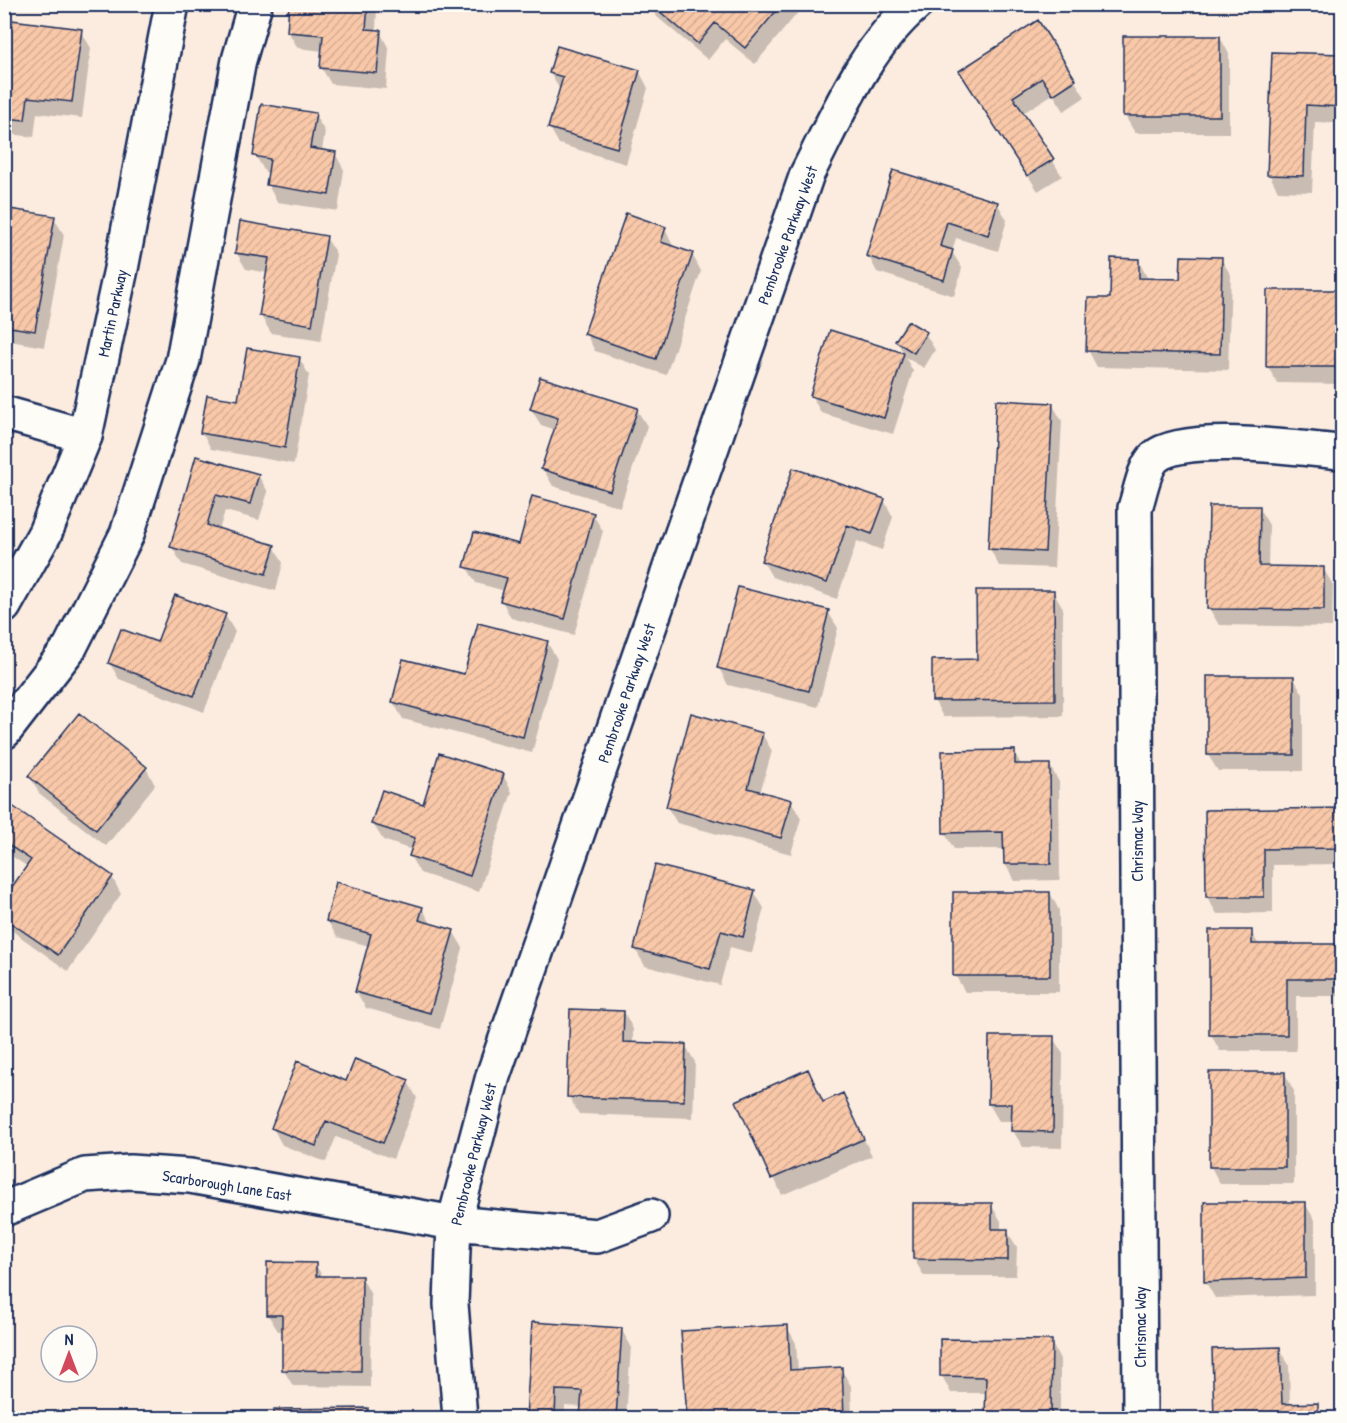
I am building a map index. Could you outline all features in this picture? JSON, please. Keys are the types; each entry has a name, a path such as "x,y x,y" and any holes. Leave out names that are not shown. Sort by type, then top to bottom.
{"street":[{"name":"Martin Parkway","path":"4,606 45,533 86,436 172,4"},
{"path":"4,732 70,647 127,534 183,360 239,60 255,4"},
{"name":"Pembrooke Parkway West","path":"460,1419 452,1304 454,1223 493,1076 807,174 859,72 895,23 916,4"},
{"path":"4,413 86,436"},
{"name":"Chrismac Way","path":"1140,1419 1135,508 1146,474 1155,457 1178,448 1218,443 1342,452"},
{"name":"Scarborough Lane East","path":"4,1209 86,1175 130,1172 190,1176 454,1223 597,1236 651,1216"}],"building":[{"path":"289,4 368,4 366,29 381,30 377,73 320,68 323,35 287,32"},
{"path":"651,4 782,4 745,48 715,23 698,44"},
{"path":"4,19 82,29 72,102 28,97 25,120 4,118"},
{"path":"1038,20 1076,80 1053,95 1042,78 1013,97 1054,159 1027,176 959,71"},
{"path":"1123,36 1220,36 1220,116 1123,116"},
{"path":"557,46 640,70 617,148 548,128 563,77 549,73"},
{"path":"1272,52 1342,54 1342,107 1306,105 1304,176 1267,175"},
{"path":"261,104 316,113 310,148 336,152 329,195 266,185 270,159 253,156"},
{"path":"893,170 998,202 988,235 947,222 940,246 953,250 944,280 866,256"},
{"path":"10,209 55,216 35,331 4,326 4,242"},
{"path":"626,213 666,227 661,242 693,253 656,359 584,334"},
{"path":"240,221 327,236 312,325 259,316 269,258 235,253"},
{"path":"1181,256 1222,257 1220,354 1086,351 1088,298 1110,298 1111,258 1139,259 1139,278 1180,279"},
{"path":"1267,290 1342,290 1342,367 1266,367"},
{"path":"908,321 927,332 914,353 895,341"},
{"path":"830,330 904,353 884,418 810,396"},
{"path":"247,348 300,357 285,448 200,433 207,395 238,400"},
{"path":"540,377 638,408 610,491 541,469 558,418 530,409"},
{"path":"996,400 1053,403 1045,552 988,549"},
{"path":"196,456 259,474 250,504 216,495 207,525 275,545 266,574 170,547"},
{"path":"793,468 885,499 872,534 847,525 827,583 761,561"},
{"path":"532,496 594,513 565,619 500,601 507,578 464,567 474,532 519,544"},
{"path":"1209,506 1260,506 1259,566 1324,567 1324,610 1207,609"},
{"path":"738,587 829,610 809,691 717,668"},
{"path":"976,590 1054,590 1055,700 932,701 932,660 977,659"},
{"path":"175,595 226,614 194,696 108,663 121,629 157,642"},
{"path":"478,623 548,641 523,737 392,702 403,659 464,674"},
{"path":"1207,676 1294,676 1294,755 1207,755"},
{"path":"79,713 147,767 96,830 28,776"},
{"path":"691,713 763,733 748,788 792,800 781,838 666,807"},
{"path":"1015,750 1015,764 1050,764 1051,864 1004,864 1003,832 943,833 942,751"},
{"path":"439,753 504,774 470,876 409,856 415,838 371,824 382,790 423,804"},
{"path":"8,803 113,876 58,955 4,918 4,898 31,860 4,842 4,808"},
{"path":"1341,808 1342,848 1264,849 1264,897 1206,897 1205,810"},
{"path":"655,865 755,890 743,937 721,931 710,969 634,949"},
{"path":"336,882 423,907 419,920 454,930 430,1013 355,992 371,934 326,921"},
{"path":"953,892 1050,892 1050,976 953,976"},
{"path":"1209,930 1252,930 1252,944 1342,944 1342,979 1287,979 1287,1035 1209,1035"},
{"path":"570,1009 624,1011 623,1042 686,1044 684,1101 567,1097"},
{"path":"989,1036 1054,1036 1053,1132 1011,1131 1012,1104 988,1104"},
{"path":"355,1059 409,1080 383,1143 326,1121 316,1146 271,1128 297,1061 346,1081"},
{"path":"808,1069 823,1102 843,1093 864,1139 771,1179 736,1101"},
{"path":"1209,1072 1285,1072 1285,1167 1209,1167"},
{"path":"1204,1202 1306,1202 1306,1278 1204,1282"},
{"path":"913,1203 992,1203 992,1229 1008,1229 1008,1260 913,1259"},
{"path":"267,1262 316,1263 316,1276 362,1276 361,1371 282,1370 282,1315 267,1315"},
{"path":"532,1322 622,1328 616,1418 580,1418 582,1391 556,1390 555,1418 526,1418"},
{"path":"788,1325 790,1370 842,1367 844,1417 687,1418 681,1331"},
{"path":"940,1339 1052,1340 1051,1418 985,1418 986,1377 940,1376"},
{"path":"1280,1347 1282,1404 1318,1403 1318,1418 1214,1418 1212,1349"},
{"path":"368,1408 368,1418 274,1418 274,1409"}]}
